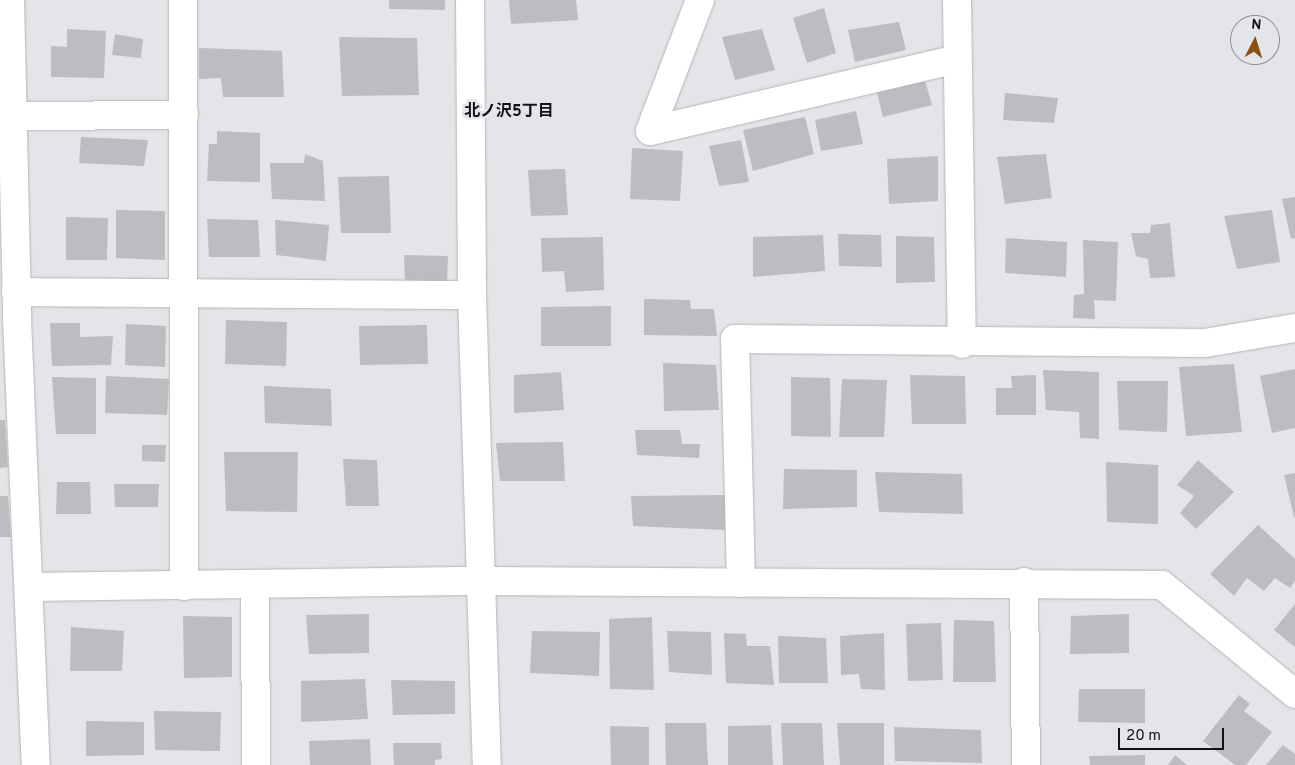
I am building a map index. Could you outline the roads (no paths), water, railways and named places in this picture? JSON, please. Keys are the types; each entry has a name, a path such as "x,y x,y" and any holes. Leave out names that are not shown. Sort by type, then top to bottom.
{"street":[{"path":"10,0 6,116 16,292 8,319 29,587 36,765"},
{"path":"183,0 184,586"},
{"path":"470,0 472,295 479,581 487,765"},
{"path":"700,0 650,131 956,59"},
{"path":"957,0 956,59 962,344"},
{"path":"6,116 184,115"},
{"path":"16,292 472,295"},
{"path":"741,583 735,339 962,344 1205,343 1295,328"},
{"path":"29,587 479,581 741,583 1024,582 1162,585 1295,694"},
{"path":"1024,582 1026,765"},
{"path":"255,584 256,765"}],"district":[{"name":"北ノ沢5丁目","path":"509,112"}]}
